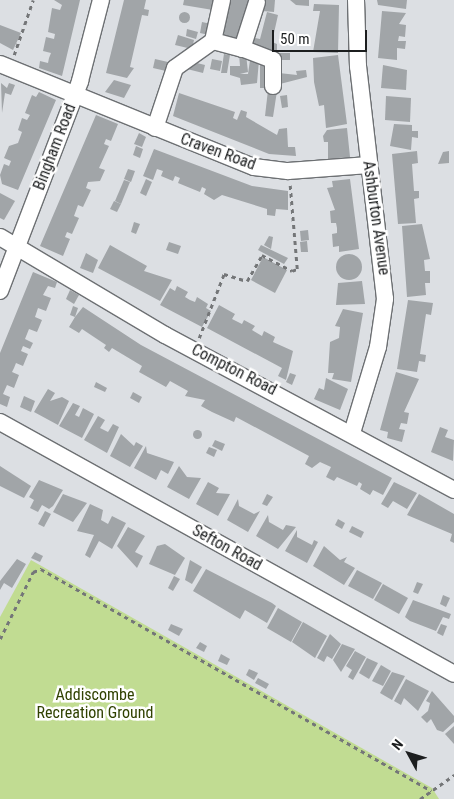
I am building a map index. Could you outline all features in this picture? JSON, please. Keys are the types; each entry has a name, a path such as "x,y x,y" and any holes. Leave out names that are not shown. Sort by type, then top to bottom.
{"street":[{"name":"Bingham Road","path":"0,291 75,96 101,0"},
{"path":"155,128 174,68 213,41 222,0"},
{"name":"Ashburton Avenue","path":"352,433 378,344 385,303 368,165 356,0"},
{"path":"244,49 257,2"},
{"path":"213,41 244,49 273,60 273,86"},
{"name":"Craven Road","path":"6,62 75,96 247,165 288,171 368,165"},
{"name":"Compton Road","path":"0,238 18,246 194,350 352,433 454,490"},
{"name":"Sefton Road","path":"0,422 454,674"}],"path":[{"path":"6,62 33,0"},
{"path":"194,350 224,274 247,281 262,255 292,271 297,269 288,171"},
{"path":"0,639 33,572 41,569 431,791"},
{"path":"420,799 454,775"}],"green space":[{"name":"Addiscombe Recreation Ground","path":"31,560 432,788 439,799 0,799 0,617"}],"building":[{"path":"54,0 80,0 62,76 39,68 40,61 48,63 51,53 43,51 46,37 54,39 55,34 48,32 52,8 60,10 62,5"},
{"path":"124,0 146,0 144,9 149,10 148,16 142,15 130,67 134,68 127,78 106,73"},
{"path":"184,0 215,0 213,10 183,5"},
{"path":"230,0 250,0 241,46 220,41"},
{"path":"263,0 275,0 274,12 262,11"},
{"path":"290,0 309,0 309,6 296,5"},
{"path":"377,0 407,0 406,9 378,5"},
{"path":"314,4 339,5 338,53 313,52 320,11 313,11"},
{"path":"184,11 190,17 184,23 178,17"},
{"path":"382,11 406,13 399,24 406,25 405,37 399,36 398,41 406,41 405,49 397,48 397,60 378,58"},
{"path":"267,12 278,15 272,42 277,44 277,55 248,47 251,37 260,39"},
{"path":"202,22 211,24 209,35 200,33"},
{"path":"0,25 21,33 13,50 0,43"},
{"path":"187,29 198,32 196,39 186,36"},
{"path":"178,35 194,40 192,49 175,45"},
{"path":"280,53 290,53 290,60 280,60"},
{"path":"224,54 230,55 227,73 221,73"},
{"path":"239,54 246,54 248,72 240,74 248,74 250,60 259,60 257,83 241,85 240,78 230,75 230,66 240,66"},
{"path":"338,55 347,124 326,128 324,105 319,106 314,82 313,58"},
{"path":"155,59 168,62 166,71 153,68"},
{"path":"212,59 222,61 220,71 210,69"},
{"path":"189,61 205,65 203,73 187,69"},
{"path":"260,61 269,61 267,88 260,88"},
{"path":"383,65 407,70 406,90 381,88"},
{"path":"306,70 307,77 280,84 279,73 297,75 296,71"},
{"path":"114,80 131,85 124,98 105,92"},
{"path":"1,83 7,88 9,83 15,85 11,95 5,93 2,113"},
{"path":"268,90 277,91 273,117 265,116"},
{"path":"39,92 56,100 18,190 2,184 0,175 4,164 9,166 11,161 4,158 9,146 18,143 22,132 18,130 22,118 27,120 30,115 25,113 32,95 36,97"},
{"path":"179,93 235,112 233,118 237,120 241,110 247,112 246,117 277,135 279,129 287,128 288,147 295,147 296,156 269,154 173,116"},
{"path":"287,95 288,107 282,108 280,96"},
{"path":"386,96 411,98 410,122 385,120"},
{"path":"96,115 118,124 111,141 106,139 104,144 109,146 99,168 105,170 100,181 88,182 86,188 91,190 83,207 78,205 74,216 79,218 72,234 67,232 65,237 70,239 63,256 40,246"},
{"path":"394,124 412,125 412,131 418,131 418,138 412,137 411,150 390,146"},
{"path":"347,128 350,157 328,159 328,142 324,142 323,136 327,130"},
{"path":"139,133 146,137 142,147 134,144"},
{"path":"136,146 143,149 140,158 133,155"},
{"path":"154,149 252,186 288,191 288,210 276,209 275,216 267,215 267,209 222,195 214,200 204,194 206,189 202,187 200,192 178,183 180,178 175,176 173,181 161,176 163,171 157,169 153,180 143,176"},
{"path":"417,151 418,163 412,164 414,191 419,191 419,198 414,199 416,223 398,224 392,154"},
{"path":"449,151 449,163 438,164 443,152"},
{"path":"128,169 135,171 131,182 124,179"},
{"path":"146,179 152,182 146,196 140,193"},
{"path":"350,179 359,249 339,252 339,246 333,247 332,234 337,233 337,228 336,223 331,223 330,211 335,210 327,188 333,187 332,181"},
{"path":"124,180 130,182 121,204 115,201"},
{"path":"0,193 15,201 4,220 0,218"},
{"path":"114,201 121,204 117,212 110,209"},
{"path":"134,222 140,224 136,234 131,232"},
{"path":"422,224 430,259 424,260 425,271 430,271 430,283 425,283 426,295 407,297 402,226"},
{"path":"308,230 309,240 301,241 300,231"},
{"path":"269,236 273,237 271,249 264,245"},
{"path":"307,241 308,252 301,252 300,242"},
{"path":"169,242 181,246 178,254 166,250"},
{"path":"110,245 147,266 144,271 172,280 160,301 98,268"},
{"path":"261,245 288,258 284,264 258,250"},
{"path":"86,253 98,260 93,273 80,268"},
{"path":"349,254 358,258 362,267 358,276 349,280 340,276 336,267 340,258"},
{"path":"263,257 287,270 275,293 251,280"},
{"path":"33,272 57,282 55,288 48,286 43,295 51,298 46,311 38,308 35,317 42,320 37,332 29,329 25,339 33,343 30,349 23,346 21,351 28,354 23,366 16,363 12,372 19,375 14,388 7,385 3,394 10,397 7,407 0,404 0,353"},
{"path":"362,281 365,304 336,305 338,283"},
{"path":"177,286 188,292 185,297 190,300 195,302 197,297 208,304 206,308 211,311 202,327 160,305 170,288 175,291"},
{"path":"70,290 79,295 74,304 66,299"},
{"path":"408,300 433,303 431,315 426,314 420,354 426,355 425,362 419,361 417,372 397,369"},
{"path":"219,305 235,314 232,319 242,324 244,320 255,326 252,330 262,336 264,331 275,337 273,342 293,351 286,380 278,376 282,368 207,328"},
{"path":"73,306 78,308 75,317 70,315"},
{"path":"83,307 141,345 392,478 383,495 373,490 370,495 360,489 362,484 359,482 357,486 337,477 334,481 326,477 331,467 320,462 312,468 305,464 309,456 236,417 234,422 212,412 201,406 205,400 185,396 188,391 170,381 166,387 139,372 142,366 112,348 109,352 104,348 106,345 82,329 79,333 69,327"},
{"path":"343,309 363,313 351,382 332,379 334,373 328,373 330,342 339,338 340,327 335,326"},
{"path":"396,372 419,379 404,412 409,413 407,424 401,423 399,429 405,430 402,442 387,438 388,432 380,430"},
{"path":"290,373 296,375 292,385 286,382"},
{"path":"326,378 348,389 340,410 314,399 319,388 324,390"},
{"path":"96,382 107,388 105,392 94,387"},
{"path":"48,389 55,393 50,401 62,397 69,401 58,425 34,412"},
{"path":"133,392 142,397 139,403 130,398"},
{"path":"24,396 35,401 31,412 20,407"},
{"path":"73,403 80,406 75,415 79,417 83,408 94,414 82,438 59,426"},
{"path":"98,416 105,420 100,428 108,432 113,424 119,427 107,453 84,440"},
{"path":"440,427 448,430 445,437 454,440 453,461 431,452"},
{"path":"197,429 202,434 197,439 192,434"},
{"path":"121,434 134,446 136,442 143,446 130,467 110,456"},
{"path":"215,440 225,444 222,451 212,446"},
{"path":"146,446 147,453 174,462 168,474 161,470 156,480 134,468"},
{"path":"209,447 217,450 214,457 206,453"},
{"path":"0,466 31,486 24,498 0,486"},
{"path":"179,466 187,477 201,478 189,499 167,487"},
{"path":"39,480 63,490 53,506 49,509 42,505 38,512 30,508 34,500 29,497"},
{"path":"208,482 219,488 216,493 230,494 218,516 196,504"},
{"path":"394,482 417,493 407,509 393,501 388,508 381,504"},
{"path":"63,494 87,503 73,522 53,512"},
{"path":"267,494 273,497 267,506 262,504"},
{"path":"419,494 454,514 454,543 450,541 452,534 407,515"},
{"path":"238,499 239,506 254,514 260,511 248,532 227,520"},
{"path":"90,504 103,510 101,520 108,524 112,516 126,523 112,549 99,541 90,558 85,555 94,535 77,531"},
{"path":"45,511 51,514 44,527 38,524"},
{"path":"268,515 269,522 283,530 286,525 296,527 278,549 256,536"},
{"path":"338,519 345,523 342,529 335,525"},
{"path":"352,526 364,532 361,538 349,532"},
{"path":"128,527 145,536 135,552 143,556 137,568 117,546"},
{"path":"297,530 297,537 312,545 314,540 318,542 307,563 285,551"},
{"path":"165,544 185,558 175,575 149,564 157,546"},
{"path":"324,546 340,560 347,557 344,562 355,568 344,585 313,566"},
{"path":"35,552 43,556 40,562 31,558"},
{"path":"17,559 26,564 12,588 4,583 0,590 0,581"},
{"path":"190,560 202,567 192,584 185,580"},
{"path":"206,569 276,606 267,623 245,610 240,619 193,591"},
{"path":"357,570 382,583 373,599 348,586"},
{"path":"174,576 180,579 173,591 168,588"},
{"path":"417,582 423,584 418,594 413,592"},
{"path":"383,584 408,598 399,614 374,600"},
{"path":"443,595 450,598 446,607 440,604"},
{"path":"413,600 451,614 449,619 443,617 436,631 410,621 405,617"},
{"path":"278,608 302,622 291,642 267,628"},
{"path":"303,622 327,636 315,658 292,642"},
{"path":"171,624 183,629 179,636 168,630"},
{"path":"441,624 447,626 443,636 437,633"},
{"path":"330,634 341,644 332,659 327,656 324,662 317,658"},
{"path":"200,642 207,646 204,652 196,648"},
{"path":"342,644 355,649 341,672 333,660"},
{"path":"355,651 366,657 353,680 348,677 352,670 346,666"},
{"path":"221,654 230,659 227,665 218,661"},
{"path":"367,658 378,663 369,679 359,673"},
{"path":"381,665 391,671 383,686 372,681"},
{"path":"249,669 258,673 254,680 246,675"},
{"path":"392,672 405,676 392,700 380,693"},
{"path":"258,678 269,684 266,689 255,683"},
{"path":"406,679 429,691 418,711 404,698 401,705 394,701"},
{"path":"432,691 454,716 454,722 443,732 437,730 431,719 427,723 421,717 428,711 430,703 426,701"},
{"path":"454,726 454,744 445,734"}]}
